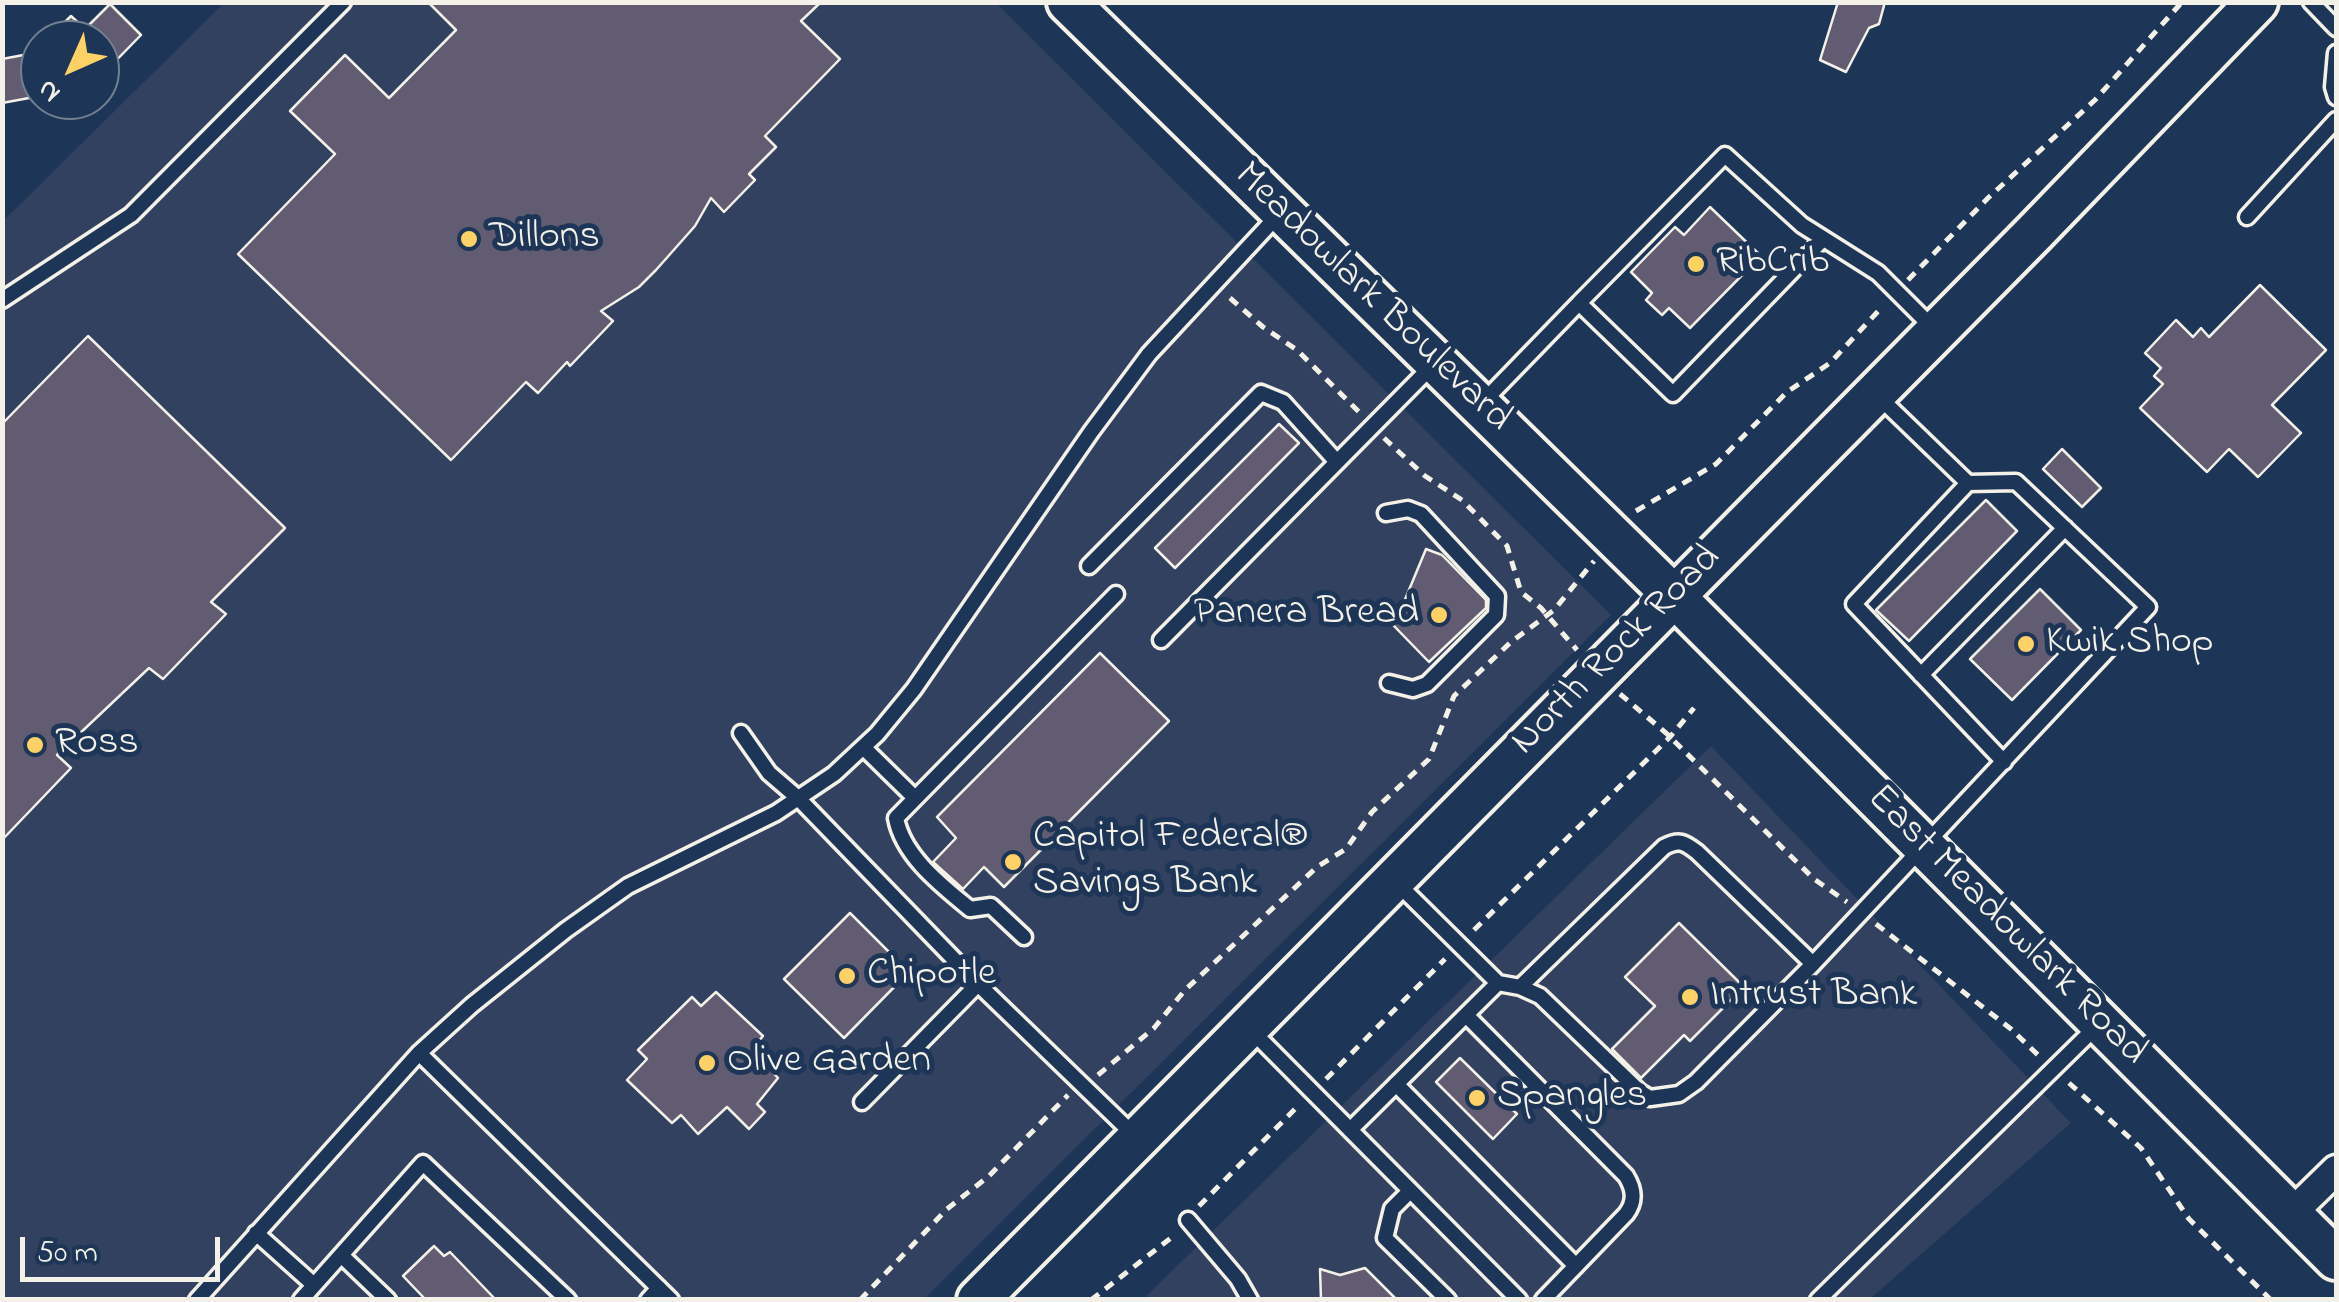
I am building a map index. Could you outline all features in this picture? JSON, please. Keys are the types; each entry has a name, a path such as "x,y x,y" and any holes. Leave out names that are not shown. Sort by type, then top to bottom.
{"main road":[{"name":"Meadowlark Boulevard","path":"1068,2 1674,596"},
{"name":"North Rock Road","path":"978,1300 2257,2"},
{"name":"East Meadowlark Road","path":"1674,596 2336,1259"}],"street":[{"path":"2291,1214 2336,1170"}],"lane":[{"path":"2,300 131,215 344,2"},
{"path":"2311,2 2336,28"},
{"path":"2336,54 2336,97"},
{"path":"2247,216 2336,120"},
{"path":"1480,406 1726,155 1802,225 1878,274 1936,331"},
{"path":"197,1300 419,1054 472,1005 628,886 776,813 834,774 863,747 914,689 1090,432 1149,354 1281,211"},
{"path":"1579,303 1673,394 1823,239"},
{"path":"1161,640 1436,363"},
{"path":"1089,566 1261,393 1283,402 1337,462"},
{"path":"1394,880 1498,983 1540,996 1650,1098 1664,1098 1696,1082 1813,964 2148,607 2016,482 1968,483 1874,393"},
{"path":"1968,483 1854,604 2004,762"},
{"path":"1386,513 1408,510 1421,514 1497,596 1496,616 1427,684 1413,689 1389,683"},
{"path":"1921,676 2065,528"},
{"path":"1024,938 991,906 970,908 912,854 900,836 896,818 1116,594"},
{"path":"741,733 769,773 1138,1139"},
{"path":"863,747 915,798"},
{"path":"1520,987 1655,855 1675,841 1684,842 1697,852 1813,964"},
{"path":"1350,1130 1498,983"},
{"path":"862,1102 978,984"},
{"path":"1466,1015 1626,1176 1633,1188 1630,1209 1544,1300"},
{"path":"1818,1300 2100,1023"},
{"path":"1248,1028 1518,1300"},
{"path":"419,1054 654,1294 671,1300"},
{"path":"1396,1084 1576,1266"},
{"path":"301,1300 423,1163 568,1300"},
{"path":"1410,1191 1392,1209 1385,1238 1448,1300"},
{"path":"1188,1220 1238,1279 1250,1300"},
{"path":"256,1234 314,1285"},
{"path":"341,1255 388,1300"}],"path":[{"path":"1631,514 1716,464 1787,392 1830,363 1988,198 2095,100 2182,2"},
{"path":"1230,298 1263,328 1297,350 1357,409"},
{"path":"1382,437 1425,476 1462,500 1506,546 1521,592 1562,635"},
{"path":"1105,1072 1154,1028 1185,990 1302,881 1346,850 1372,812 1429,759 1454,696 1579,583"},
{"path":"1092,1300 1170,1241 1312,1092 1670,737 1694,708"},
{"path":"1638,712 1670,737 1814,880 2011,1030 2141,1148 2189,1219 2271,1300"},
{"path":"860,1300 1054,1110"}],"shaded area":[{"path":"224,3 996,3 1611,615 924,1299 3,1300 3,221 105,120 120,120 120,106"},
{"path":"1711,746 2071,1123 1870,1299 1142,1300"}],"building":[{"name":"Dillons","path":"428,2 821,2 801,21 840,59 765,136 776,147 749,174 755,180 724,212 711,198 695,226 656,270 639,287 601,311 613,321 570,366 567,362 538,393 526,382 451,460 238,254 335,154 290,111 345,55 389,98 456,30"},
{"path":"1838,2 1885,2 1879,24 1869,28 1846,72 1820,60"},
{"path":"110,4 141,35 120,57 120,20 94,20"},
{"path":"20,56 20,100 2,103 2,59"},
{"name":"RibCrib","path":"1710,207 1761,256 1690,328 1669,308 1662,315 1646,300 1652,293 1631,272 1675,227 1684,235"},
{"path":"2260,285 2326,350 2272,405 2301,433 2258,477 2229,449 2207,472 2140,408 2163,384 2154,376 2161,368 2145,353 2176,320 2193,337 2201,328 2209,337"},
{"path":"88,336 285,528 211,602 226,614 163,679 149,668 57,755 71,768 2,840 2,424"},
{"path":"1279,424 1299,443 1175,568 1155,548"},
{"path":"2062,449 2101,488 2082,507 2043,469"},
{"name":"Kwik Shop","path":"1986,500 2017,531 1909,641 1876,610"},
{"name":"Panera Bread","path":"1426,549 1442,555 1486,600 1486,608 1429,662 1394,626"},
{"name":"Kwik Shop","path":"2040,589 2081,630 2012,700 1970,659"},
{"path":"1100,653 1169,721 1004,887 984,867 963,889 933,862 956,838 937,817"},
{"name":"Chipotle","path":"850,913 909,972 844,1038 784,979"},
{"name":"Intrust Bank","path":"1679,923 1744,987 1690,1041 1684,1035 1641,1078 1612,1049 1655,1006 1625,977"},
{"name":"Olive Garden","path":"716,992 763,1036 757,1043 772,1059 767,1066 778,1078 757,1104 765,1112 749,1129 727,1107 698,1134 681,1115 672,1123 627,1080 647,1059 638,1050 692,997 701,1006"},
{"name":"Spangles","path":"1460,1058 1517,1114 1493,1139 1436,1082"},
{"path":"434,1246 444,1256 450,1252 496,1300 426,1300 403,1276"},
{"path":"1365,1268 1397,1300 1321,1300 1320,1269 1340,1275"}],"place":[{"name":"Dillons","path":"469,239"},
{"name":"RibCrib","path":"1696,264"},
{"name":"Panera Bread","path":"1439,615"},
{"name":"Kwik Shop","path":"2026,644"},
{"name":"Ross","path":"35,745"},
{"name":"Capitol Federal® Savings Bank","path":"1013,862"},
{"name":"Chipotle","path":"847,976"},
{"name":"Intrust Bank","path":"1690,997"},
{"name":"Olive Garden","path":"707,1063"},
{"name":"Spangles","path":"1477,1098"}]}
